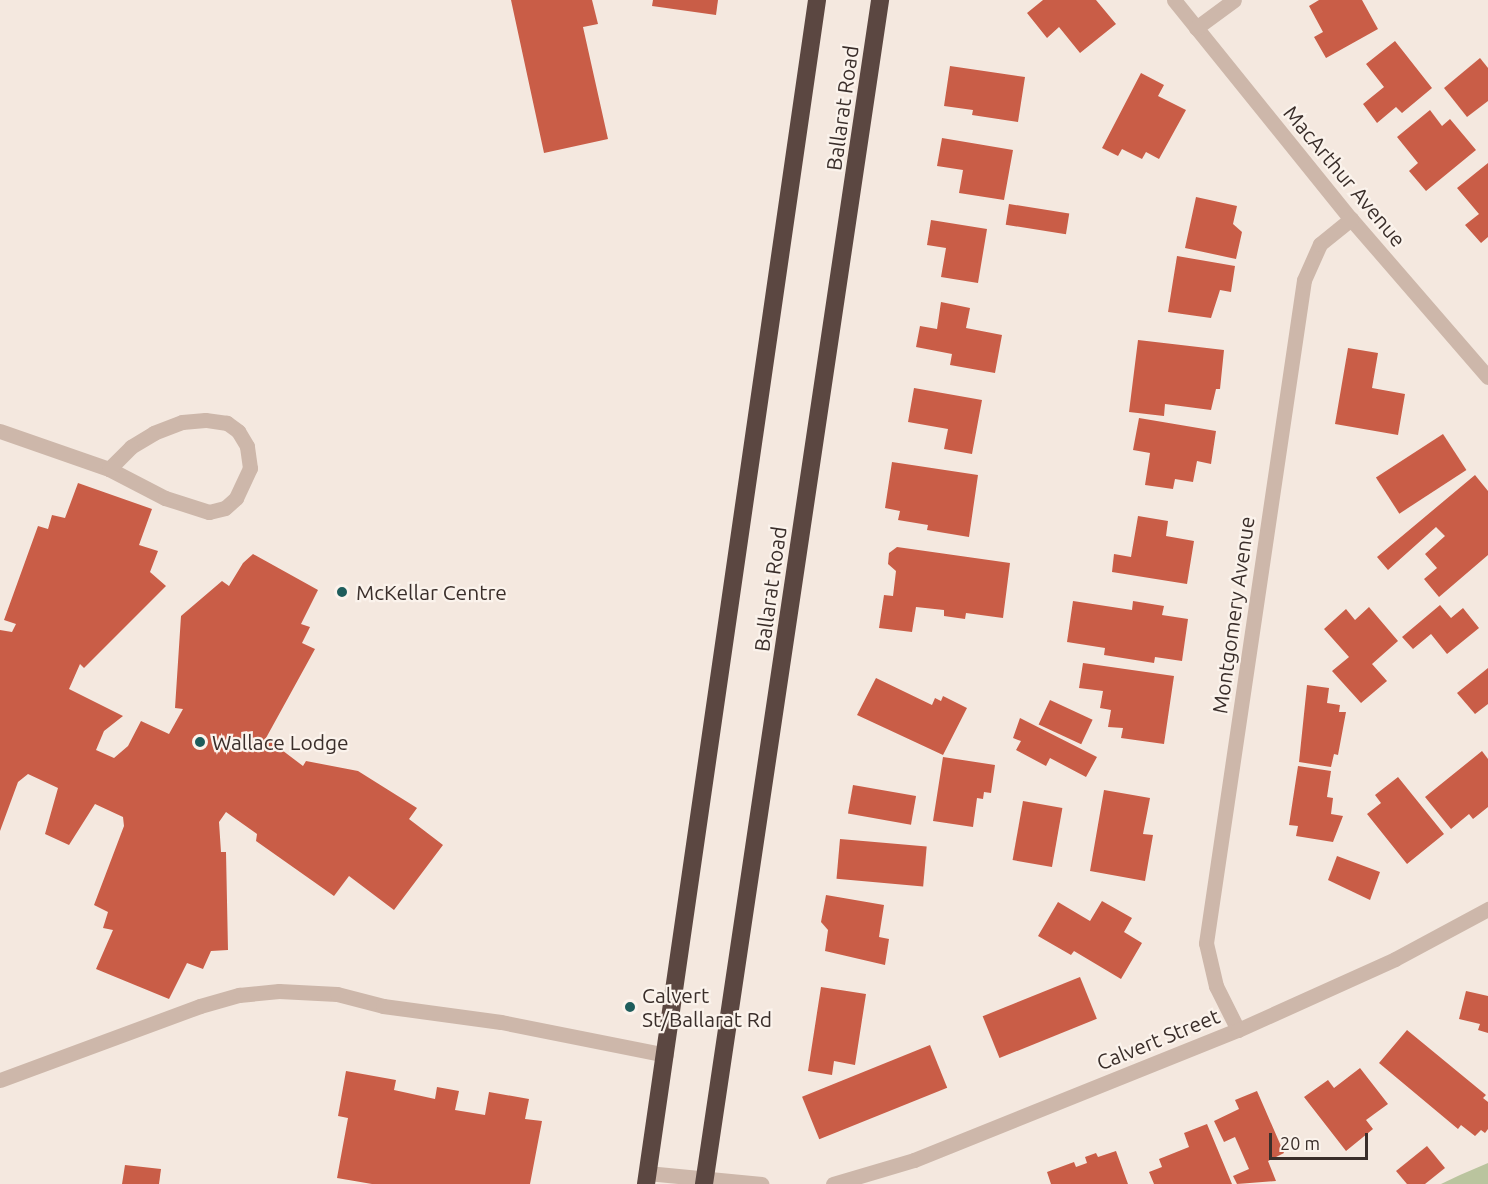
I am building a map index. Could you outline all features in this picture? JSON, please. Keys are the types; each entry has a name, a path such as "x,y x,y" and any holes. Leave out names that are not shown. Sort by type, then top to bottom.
{"highway":[{"name":"Ballarat Road","path":"647,1179 817,0"},
{"name":"Ballarat Road","path":"705,1181 880,0"}],"street":[{"name":"MacArthur Avenue","path":"1174,0 1351,219 1488,377"},
{"path":"1197,28 1234,0"},
{"name":"Montgomery Avenue","path":"1238,1030 1216,986 1206,943 1304,280 1320,244 1351,219"},
{"path":"0,431 109,469 165,498 209,512 225,508 236,498 250,468 247,446 238,431 227,423 205,420 182,422 154,433 136,443 109,469"},
{"name":"Calvert Street","path":"833,1184 914,1160 1238,1030 1395,959 1488,909"},
{"path":"0,1080 200,1006 239,995 279,991 337,994 383,1006 501,1022 666,1055"},
{"path":"647,1179 762,1184"}],"green space":[{"path":"1488,1163 1488,1184 1441,1184 1460,1175"}],"building":[{"path":"511,0 592,0 598,24 583,27 608,139 544,153"},
{"path":"653,0 718,0 716,15 652,6"},
{"path":"1043,0 1096,0 1116,24 1080,53 1059,27 1047,38 1027,13"},
{"path":"1319,0 1362,0 1378,29 1326,58 1314,37 1323,32 1309,6"},
{"path":"1395,41 1432,88 1402,113 1396,107 1377,123 1363,104 1384,87 1366,64"},
{"path":"1480,58 1488,68 1488,101 1467,117 1444,88"},
{"path":"950,66 1025,77 1018,122 972,115 973,110 944,106"},
{"path":"1141,73 1164,85 1158,96 1186,110 1159,159 1146,152 1142,159 1122,149 1118,156 1102,148"},
{"path":"1430,110 1442,126 1450,119 1476,150 1426,191 1409,171 1418,163 1397,137"},
{"path":"942,138 1013,150 1004,200 959,193 963,170 937,166"},
{"path":"1488,163 1488,237 1481,243 1465,225 1479,214 1457,188"},
{"path":"1196,197 1237,206 1233,224 1242,232 1236,259 1185,248"},
{"path":"1009,204 1069,214 1066,234 1006,225"},
{"path":"931,220 987,229 978,283 941,277 946,248 927,245"},
{"path":"1177,256 1235,266 1231,292 1220,290 1211,318 1168,312"},
{"path":"941,302 970,308 966,328 1002,335 995,373 950,365 952,354 916,347 920,326 937,329"},
{"path":"1138,340 1224,350 1220,389 1216,389 1211,410 1165,404 1164,416 1129,412"},
{"path":"1348,348 1378,353 1372,388 1405,394 1398,435 1335,424"},
{"path":"914,388 982,400 972,454 944,449 948,429 908,422"},
{"path":"1139,418 1216,431 1211,464 1197,461 1193,482 1175,479 1173,489 1145,485 1150,453 1133,450"},
{"path":"1443,434 1466,470 1399,514 1376,478"},
{"path":"892,462 978,475 969,537 927,530 928,525 898,520 900,511 885,508"},
{"path":"1475,475 1488,491 1488,555 1439,597 1424,579 1437,568 1425,554 1445,536 1436,527 1388,570 1377,557"},
{"name":"Wallace Lodge","path":"78,483 152,509 139,545 158,551 150,572 166,586 84,668 80,664 69,689 123,716 104,731 96,750 114,758 128,746 141,721 169,734 183,709 175,708 181,616 222,581 229,586 243,563 253,554 318,590 301,624 310,627 302,643 315,649 266,738 303,766 306,761 358,771 417,808 409,819 443,845 394,910 349,876 334,896 256,841 257,834 226,812 219,822 221,852 226,852 228,950 211,951 203,969 187,963 169,999 96,969 113,930 103,928 108,912 94,905 124,826 123,817 95,804 69,845 45,834 58,788 28,774 18,782 0,831 0,630 12,632 16,624 4,620 38,526 48,529 52,515 65,518"},
{"path":"1138,516 1168,521 1166,536 1194,541 1187,584 1112,572 1114,554 1131,557"},
{"path":"897,547 1010,563 1003,618 966,613 965,619 944,616 944,610 916,607 912,632 879,628 884,595 893,596 896,571 888,564 889,553"},
{"path":"1073,601 1132,610 1133,601 1164,606 1162,615 1188,619 1182,661 1155,657 1154,663 1104,655 1105,648 1067,642"},
{"path":"1440,605 1451,618 1463,608 1479,628 1447,654 1431,634 1413,649 1402,637"},
{"path":"1369,607 1398,641 1372,664 1387,681 1361,703 1332,671 1349,657 1324,629 1346,609 1355,620"},
{"path":"1083,663 1174,676 1164,744 1121,738 1123,728 1108,727 1111,710 1100,708 1103,691 1079,688"},
{"path":"1488,668 1488,704 1475,714 1457,693"},
{"path":"876,678 932,705 935,698 941,701 943,696 967,708 943,755 857,715"},
{"path":"1307,685 1329,688 1327,703 1340,705 1339,712 1346,712 1338,755 1334,754 1331,767 1299,762"},
{"path":"1050,700 1093,720 1081,744 1039,724"},
{"path":"1020,718 1097,757 1086,777 1050,758 1046,766 1016,750 1021,741 1013,738"},
{"path":"1482,751 1488,759 1488,807 1473,819 1469,814 1451,829 1425,797"},
{"path":"943,757 995,765 991,793 984,792 983,799 977,798 973,827 933,821"},
{"path":"1298,766 1331,771 1327,797 1333,798 1331,814 1343,816 1333,842 1296,836 1298,826 1289,825"},
{"path":"1398,777 1444,834 1407,864 1367,814 1381,803 1375,795"},
{"path":"853,785 916,796 911,825 848,814"},
{"path":"1104,790 1150,798 1143,834 1153,835 1145,881 1090,871"},
{"path":"1023,801 1062,808 1052,867 1013,860"},
{"path":"840,839 927,847 923,886 837,879"},
{"path":"1337,856 1380,872 1370,900 1328,880"},
{"path":"826,895 884,905 879,937 889,939 885,965 825,951 828,930 821,922"},
{"path":"1102,901 1132,918 1124,932 1142,943 1121,979 1074,951 1071,955 1038,936 1058,902 1090,921"},
{"path":"1080,977 1097,1019 1000,1058 983,1016"},
{"path":"821,987 866,994 855,1065 834,1061 832,1075 808,1071"},
{"path":"1466,991 1488,996 1488,1033 1478,1030 1480,1024 1459,1019"},
{"path":"1407,1030 1486,1095 1483,1098 1488,1102 1488,1129 1485,1133 1481,1130 1475,1136 1461,1125 1458,1129 1379,1063"},
{"path":"930,1045 947,1088 819,1139 802,1097"},
{"path":"1360,1068 1388,1104 1366,1120 1373,1129 1346,1151 1304,1097 1328,1080 1334,1088"},
{"path":"346,1071 396,1080 394,1090 435,1099 437,1087 459,1091 455,1110 485,1115 489,1092 529,1099 525,1119 542,1121 530,1184 372,1184 337,1178 348,1118 338,1116"},
{"path":"1257,1091 1284,1153 1268,1161 1276,1181 1237,1184 1233,1176 1249,1169 1235,1137 1224,1142 1214,1121 1239,1109 1235,1100"},
{"path":"1207,1124 1232,1184 1154,1184 1149,1172 1162,1167 1159,1159 1189,1147 1184,1133"},
{"path":"1427,1146 1445,1168 1425,1184 1407,1184 1396,1171"},
{"path":"1116,1151 1128,1184 1051,1184 1047,1172 1074,1162 1076,1167 1087,1163 1085,1157 1096,1153 1098,1157"},
{"path":"125,1165 161,1169 159,1184 122,1184"}],"place":[{"name":"McKellar Centre","path":"342,592"},
{"name":"Wallace Lodge","path":"200,742"},
{"name":"Calvert St/Ballarat Rd","path":"630,1007"}]}
